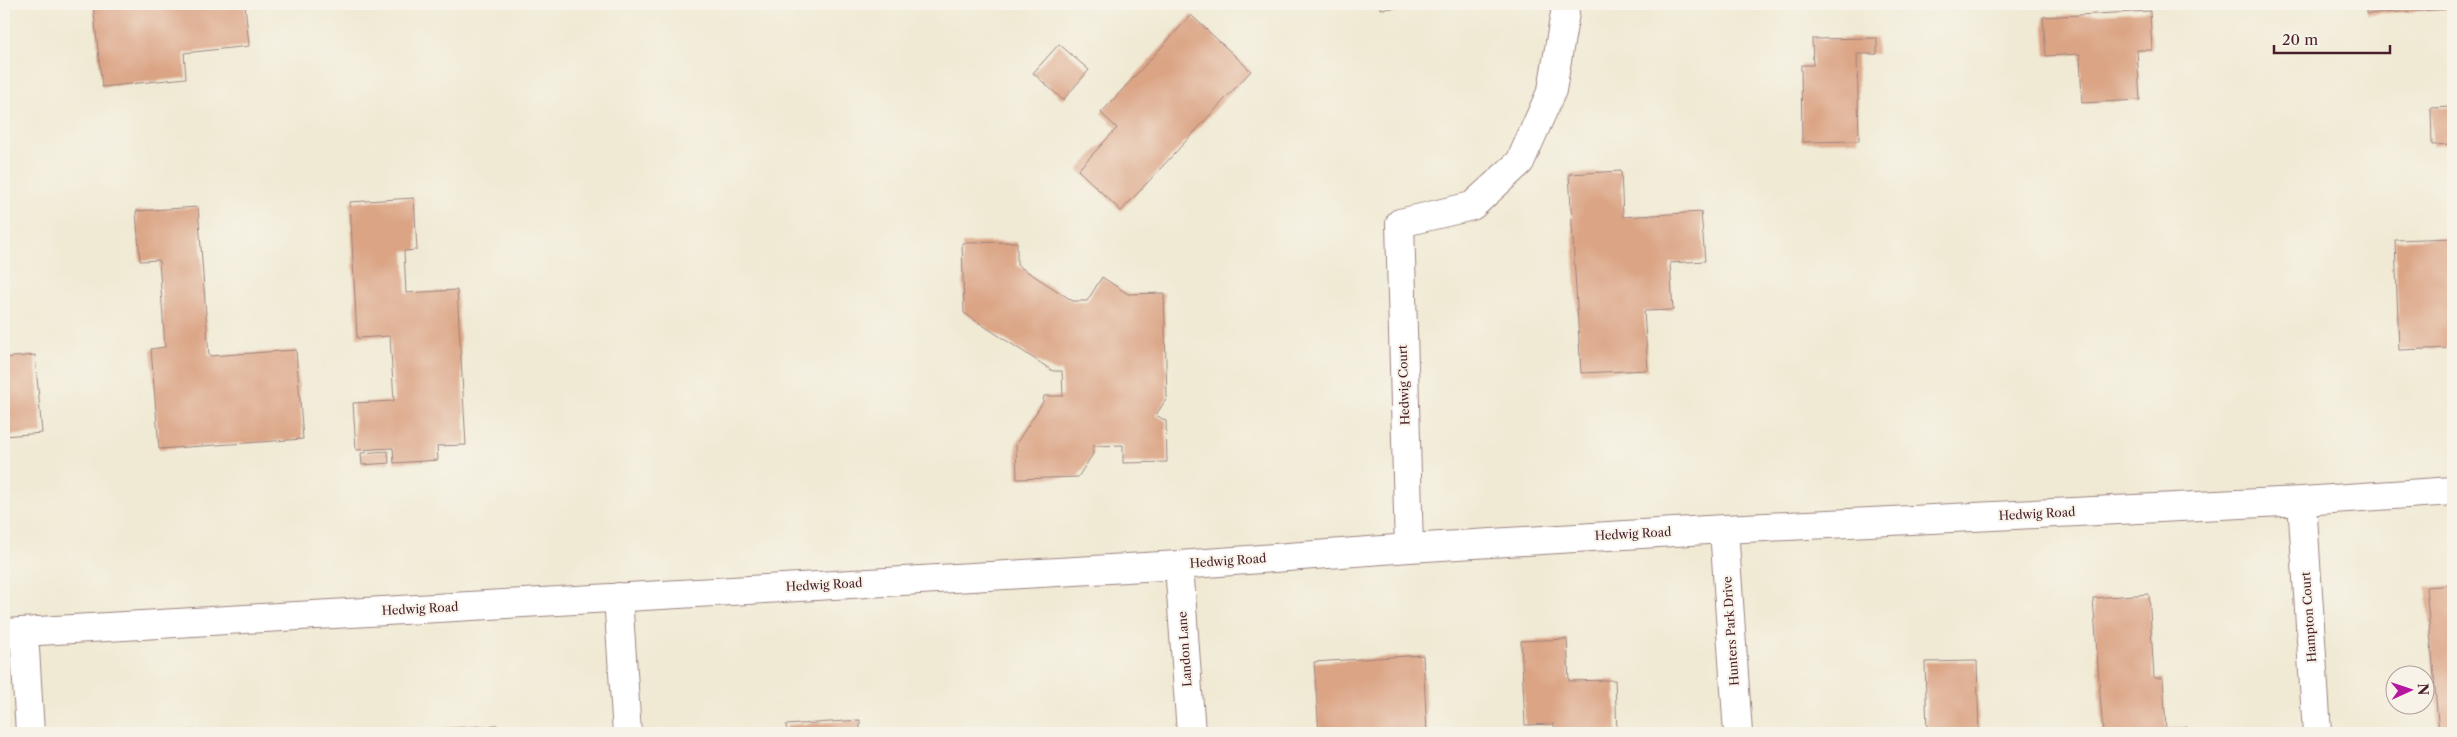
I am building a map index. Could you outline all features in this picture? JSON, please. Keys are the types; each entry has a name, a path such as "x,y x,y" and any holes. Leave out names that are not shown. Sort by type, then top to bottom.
{"street":[{"name":"Hedwig Court","path":"1408,548 1400,223 1472,206 1520,162 1552,90 1565,13"},
{"name":"Hedwig Road","path":"14,632 1179,565 1408,548 1724,529 2302,501 2453,491"},
{"name":"Hampton Court","path":"2302,501 2317,733"},
{"name":"Hunters Park Drive","path":"1724,529 1738,733"},
{"name":"Landon Lane","path":"1179,565 1191,733"},
{"path":"618,597 627,733"},
{"path":"14,632 30,733"}],"building":[{"path":"93,4 245,4 249,46 184,53 186,78 102,87"},
{"path":"1380,4 1434,4 1434,5 1380,9"},
{"path":"2367,4 2453,4 2453,9 2367,14"},
{"path":"2150,11 2152,50 2137,50 2140,100 2082,103 2080,54 2046,56 2043,17"},
{"path":"1191,15 1251,71 1121,211 1078,170 1117,128 1101,113"},
{"path":"1877,38 1877,54 1857,54 1859,141 1802,142 1801,65 1813,65 1812,39"},
{"path":"1059,44 1089,70 1063,100 1033,73"},
{"path":"2453,107 2453,144 2432,145 2431,108"},
{"path":"1621,171 1623,217 1701,212 1705,261 1670,263 1673,310 1644,311 1648,370 1581,373 1569,174"},
{"path":"414,198 417,250 404,251 406,293 457,290 466,445 437,446 438,460 394,463 393,448 356,450 353,403 394,401 390,336 357,338 350,202"},
{"path":"198,207 209,356 296,350 303,439 159,449 151,349 165,347 159,260 140,261 136,211"},
{"path":"2453,238 2453,348 2399,350 2395,240"},
{"path":"1017,242 1017,265 1073,301 1087,301 1102,277 1128,294 1164,293 1167,398 1156,415 1166,421 1167,462 1123,463 1123,445 1093,446 1093,454 1078,477 1017,479 1016,444 1043,402 1044,396 1063,396 1062,371 1053,371 964,313 962,243"},
{"path":"35,355 42,433 4,436 4,358"},
{"path":"388,451 389,463 362,465 361,453"},
{"path":"2453,585 2453,733 2439,733 2426,587"},
{"path":"2149,594 2154,678 2163,678 2166,729 2187,727 2187,733 2103,733 2093,598"},
{"path":"1567,639 1569,681 1615,680 1617,733 1555,733 1554,724 1525,725 1521,641"},
{"path":"1423,655 1427,733 1319,733 1314,662"},
{"path":"1977,661 1979,733 1927,733 1925,662"},
{"path":"860,720 860,733 787,733 786,725"},
{"path":"497,725 498,733 437,733 436,729"},
{"path":"196,730 196,733 151,733 151,732"}]}
